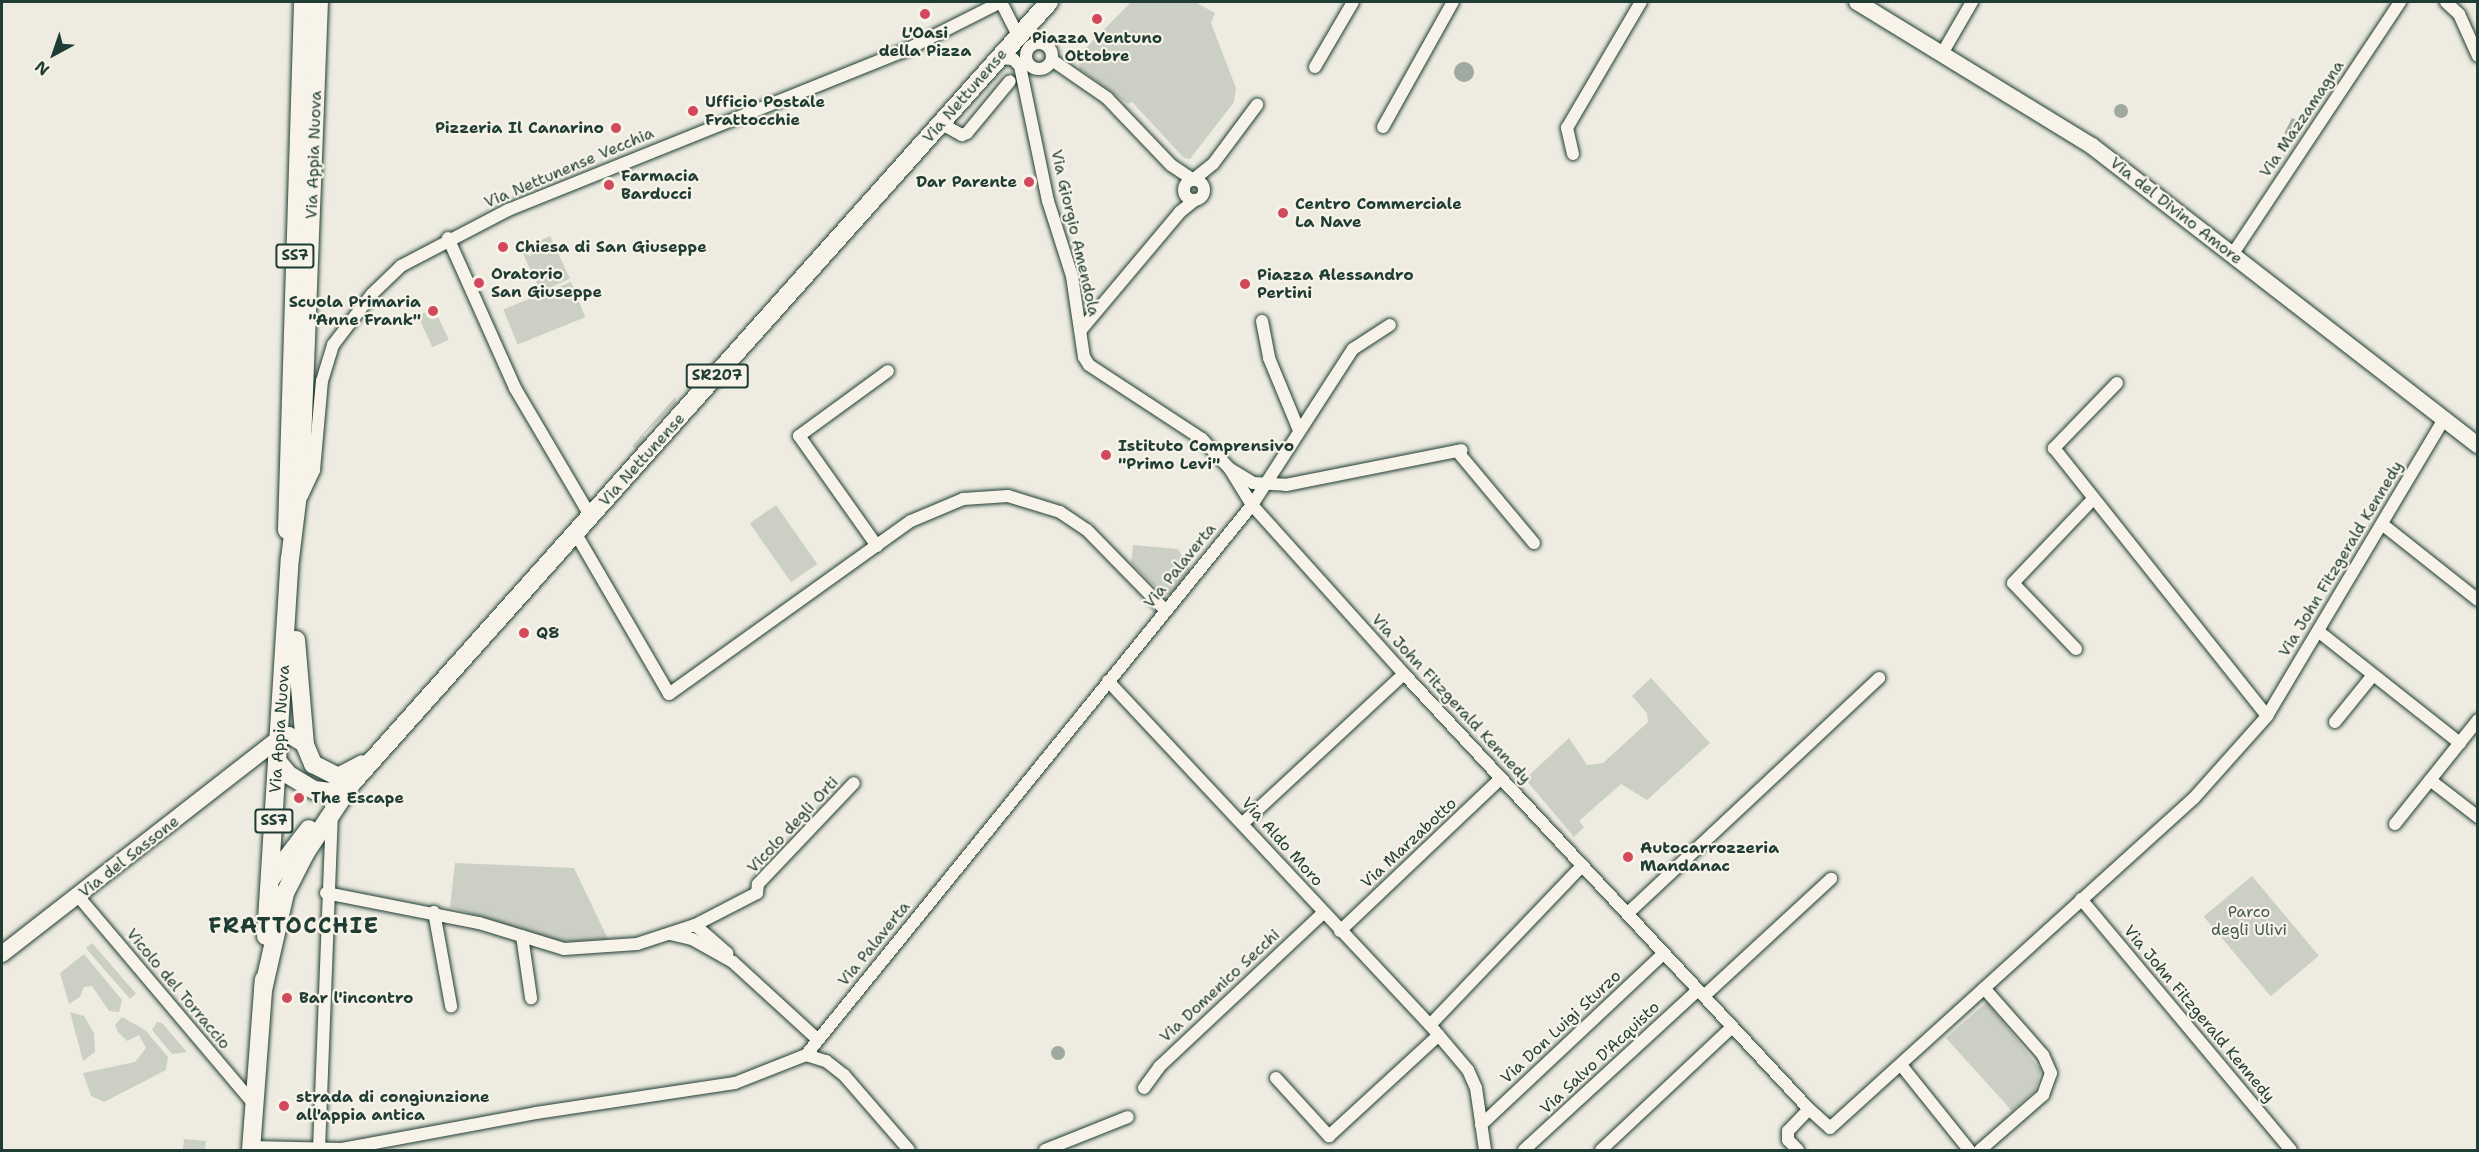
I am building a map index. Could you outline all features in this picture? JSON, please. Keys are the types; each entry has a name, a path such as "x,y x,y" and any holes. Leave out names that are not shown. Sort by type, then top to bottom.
{"main road":[{"name":"Via Appia Nuova","path":"290,559 285,510 303,2"},
{"name":"Via Appia Nuova","path":"251,1149 290,559 298,505 319,2"},
{"name":"Via Nettunense","path":"332,811 352,783 384,750 1049,2"},
{"name":"Via del Divino Amore","path":"1857,2 1943,52 2092,146 2478,446"},
{"path":"288,588 305,745 314,764 338,777 384,750"},
{"path":"279,738 289,735 305,745"},
{"name":"Via del Sassone","path":"2,954 256,759 279,738"},
{"path":"256,759 278,762 289,775 314,790 330,792 352,783"},
{"path":"270,880 302,837 332,811"},
{"path":"263,990 285,893 332,811"}],"street":[{"name":"Via Nettunense Vecchia","path":"298,505 314,470 322,381 333,345 372,294 400,266 448,238 615,166 902,52 1001,2"},
{"path":"1001,2 1022,31 1047,46 1052,60 1107,98 1192,189"},
{"path":"1315,67 1353,2"},
{"path":"1383,127 1453,2"},
{"path":"1573,154 1567,128 1641,2"},
{"path":"1943,52 1972,2"},
{"name":"Via Mazzamagna","path":"2232,255 2400,2"},
{"path":"2446,2 2461,18 2478,56"},
{"path":"1047,46 1030,45 1026,62 1037,70 1052,60"},
{"name":"Via Giorgio Amendola","path":"998,58 1013,59 1020,66 1048,201 1077,298 1089,365 1202,439 1230,469 1252,505"},
{"path":"942,124 962,135 967,133 1010,81"},
{"path":"1081,330 1180,212 1192,189 1257,105"},
{"path":"448,238 514,388 591,517"},
{"path":"1262,321 1269,358 1298,428"},
{"name":"Via Palaverta","path":"251,1149 343,1150 536,1113 735,1083 806,1055 1252,505 1298,428 1358,344 1390,325"},
{"path":"877,546 799,436 888,371"},
{"path":"2117,383 2054,448 2266,716"},
{"name":"Via John Fitzgerald Kennedy","path":"1252,505 1404,674 1732,1027 1809,1109 1830,1128 2194,798 2266,716 2444,419"},
{"path":"1266,484 1286,485 1459,450 1534,543"},
{"name":"Via Giorgio Amendola","path":"1230,469 1253,483 1266,484"},
{"path":"576,534 669,694 925,513 963,499 1008,496 1037,502 1088,530 1166,611"},
{"path":"2076,649 2013,583 2094,498"},
{"path":"2382,524 2478,600"},
{"path":"2318,631 2460,742"},
{"path":"1243,823 1404,674"},
{"path":"2335,722 2373,675"},
{"path":"1628,913 1878,678"},
{"name":"Via Aldo Moro","path":"1108,681 1439,1035 1473,1078 1485,1150"},
{"path":"2395,824 2478,720"},
{"name":"Via Marzabotto","path":"1340,931 1501,778"},
{"path":"2430,780 2478,817"},
{"name":"Vicolo degli Orti","path":"326,893 434,912 564,949 637,944 696,925 757,893 758,884 854,783"},
{"path":"319,1149 326,893 332,811"},
{"path":"1430,1025 1582,865"},
{"path":"1701,993 1831,879"},
{"name":"Vicolo del Torraccio","path":"78,896 253,1103"},
{"name":"Via John Fitzgerald Kennedy","path":"2081,899 2291,1150"},
{"path":"434,912 450,1006"},
{"name":"Via Domenico Secchi","path":"1144,1088 1160,1067 1323,912"},
{"path":"696,925 733,962 768,990 818,1040"},
{"path":"670,933 692,939 733,962"},
{"path":"522,936 531,998"},
{"name":"Via Don Luigi Sturzo","path":"1480,1125 1664,953"},
{"path":"1980,1150 2043,1095 2051,1073 2043,1055 1984,988"},
{"name":"Via Salvo D'Acquisto","path":"1524,1150 1701,993"},
{"path":"1601,1150 1732,1027"},
{"path":"1276,1078 1329,1136 1439,1035"},
{"path":"806,1055 826,1061 844,1075 909,1150"},
{"path":"1900,1065 1969,1150"},
{"path":"1798,1150 1789,1145 1788,1131 1809,1109"},
{"path":"1045,1150 1128,1117"}],"green space":[{"path":"1131,2 1195,2 1215,13 1211,23 1236,88 1234,102 1190,159 1184,158 1132,102 1128,104 1079,68 1080,54"},
{"path":"550,236 570,279 541,292 521,250"},
{"path":"571,282 585,317 518,345 503,309"},
{"path":"434,308 449,340 432,347 418,316"},
{"path":"675,397 677,403 643,435 646,438 636,450 632,446"},
{"path":"776,505 817,564 791,582 750,523"},
{"path":"1133,545 1178,549 1191,571 1172,594 1164,595 1131,563"},
{"path":"1651,678 1710,743 1647,800 1621,784 1579,821 1584,827 1574,837 1525,779 1569,738 1587,765 1603,763 1648,722 1647,713 1632,696"},
{"path":"455,863 574,868 608,939 561,942 450,907"},
{"name":"Parco degli Ulivi","path":"2252,876 2319,956 2271,996 2204,916"},
{"path":"92,943 136,994 130,999 86,948"},
{"path":"84,954 122,1000 119,1012 109,1011 92,986 84,987 80,997 69,1004 60,973"},
{"path":"1987,1002 2041,1070 2035,1091 2012,1111 1946,1038"},
{"path":"70,1012 84,1016 94,1033 95,1052 83,1061"},
{"path":"122,1017 145,1030 168,1057 166,1070 104,1102 91,1096 83,1073 135,1062 146,1048 139,1035 127,1041 118,1032 115,1025"},
{"path":"157,1022 162,1023 187,1052 172,1054 152,1030"},
{"path":"184,1139 206,1141 205,1150 183,1150"}],"shaded area":[{"path":"1464,62 1471,65 1474,72 1471,79 1464,82 1457,79 1454,72 1457,65"},
{"path":"2121,104 2126,106 2128,111 2126,116 2121,118 2116,116 2114,111 2116,106"},
{"path":"2292,118 2300,122 2292,137 2284,133"},
{"path":"1055,1046 1061,1046 1065,1053 1061,1060 1055,1060 1051,1056 1051,1050"}],"place":[{"name":"L'Oasi della Pizza","path":"925,14"},
{"name":"Piazza Ventuno Ottobre","path":"1097,19"},
{"name":"Ufficio Postale Frattocchie","path":"693,111"},
{"name":"Pizzeria Il Canarino","path":"616,128"},
{"name":"Dar Parente","path":"1029,182"},
{"name":"Farmacia Barducci","path":"609,185"},
{"name":"Centro Commerciale La Nave","path":"1283,213"},
{"name":"Chiesa di San Giuseppe","path":"503,247"},
{"name":"Oratorio San Giuseppe","path":"479,283"},
{"name":"Piazza Alessandro Pertini","path":"1245,284"},
{"name":"Scuola Primaria \"Anne Frank\"","path":"433,311"},
{"name":"Istituto Comprensivo \"Primo Levi\"","path":"1106,455"},
{"name":"Q8","path":"524,633"},
{"name":"The Escape","path":"299,798"},
{"name":"Autocarrozzeria Mandanac","path":"1628,857"},
{"name":"Bar l'incontro","path":"287,998"},
{"name":"strada di congiunzione all'appia antica","path":"284,1106"}],"district":[{"name":"FRATTOCCHIE","path":"294,926"}]}
